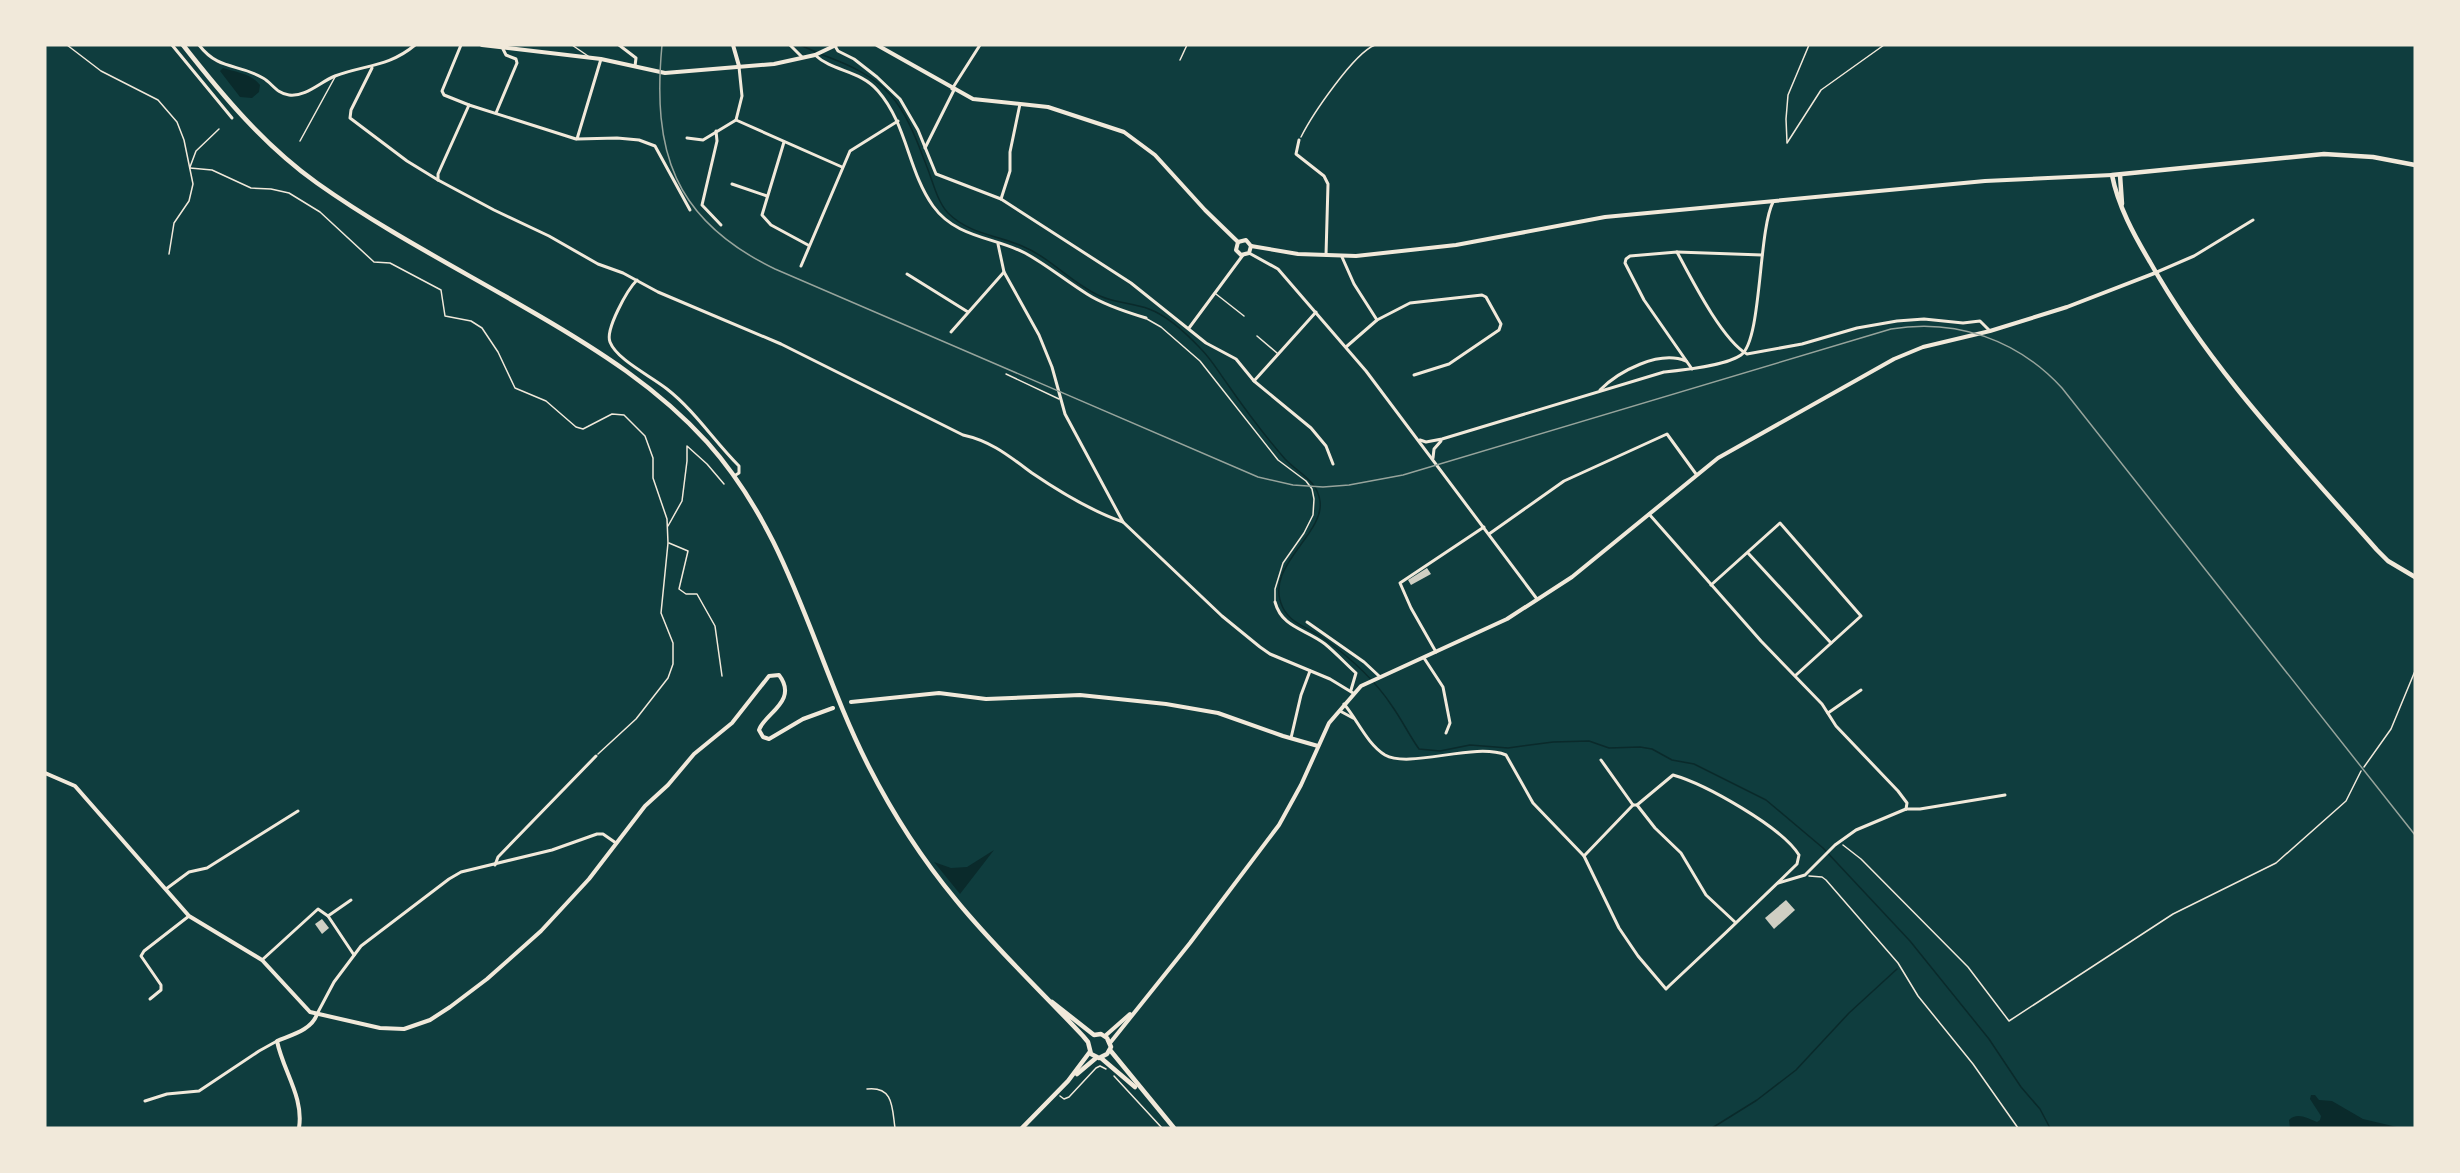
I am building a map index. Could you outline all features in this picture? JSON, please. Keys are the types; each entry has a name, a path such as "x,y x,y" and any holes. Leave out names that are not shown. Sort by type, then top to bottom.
{"main road":[{"path":"183,45 238,113 293,165 352,206 589,345 629,372 682,416 734,476 758,512 780,553 855,739 904,828 957,902 1088,1042 1089,1053 1068,1081 1022,1128"},
{"path":"2415,165 2373,157 2324,153 2112,175 2117,198 2156,273 2199,340 2245,398 2378,550 2388,561 2415,578"},
{"path":"2120,175 2124,212"},
{"path":"1052,1002 1094,1035 1105,1036 1110,1043 1110,1050 1149,1101"},
{"path":"1088,1042 1094,1035"},
{"path":"1068,1081 1110,1050"},
{"path":"1089,1053 1116,1069 1174,1128"}],"street":[{"path":"172,45 232,118"},
{"path":"201,46 217,62 264,78 284,94 302,93 335,76 372,68 397,57 415,45"},
{"path":"461,45 442,91 444,94 469,105 577,139 617,138 639,140 655,146 690,210"},
{"path":"482,45 502,49 601,58 654,71 685,72 803,59 834,46 890,88 912,119 936,174 1001,199 1131,283 1212,348 1236,359 1254,381 1311,428 1326,446 1333,464"},
{"path":"619,45 636,58 635,66"},
{"path":"687,138 703,140 736,120 742,96 739,66 733,45"},
{"path":"790,45 803,59"},
{"path":"878,45 953,89 980,101 1042,106 1113,127 1134,138 1155,155 1238,242"},
{"path":"925,148 953,89 980,45"},
{"path":"496,113 517,63 516,59 506,55 502,49"},
{"path":"815,55 868,81 887,101 898,121 920,180 934,207 958,228 1023,252 1100,301 1146,318"},
{"path":"577,139 601,58"},
{"path":"372,68 351,110 350,118 407,161 438,180 549,236 597,264 781,344 963,435 993,445 1065,493 1123,522"},
{"path":"1001,199 1010,171 1010,152 1020,104"},
{"path":"438,180 438,174 469,105"},
{"path":"736,120 842,167"},
{"path":"801,266 842,167 852,149 898,121"},
{"path":"716,131 717,141 702,205 721,225"},
{"path":"1299,140 1296,154 1324,176 1328,184 1326,256"},
{"path":"784,142 762,210 765,220 808,245"},
{"path":"1238,242 1246,240 1251,246 1342,257 1456,244 1605,217 1985,181 2112,175"},
{"path":"732,184 767,196"},
{"path":"1420,440 1426,442 1442,439 1664,372 1692,369 1735,358 1744,352 1753,332 1762,255 1769,212 1774,200"},
{"path":"1352,691 1379,676 1503,621 1578,573 1696,474 1750,438 1894,359 1923,347 1990,331 2067,307 2156,273 2194,256 2253,220"},
{"path":"1238,242 1236,250 1243,255"},
{"path":"998,244 1004,272 1039,335 1069,421 1123,522 1222,616 1260,647 1352,691"},
{"path":"1249,253 1251,246"},
{"path":"1692,369 1644,300 1625,263 1626,259 1630,256 1677,252 1762,255"},
{"path":"1677,252 1711,310 1744,352 1755,354 1802,344 1857,328 1908,320 1963,323 1980,321 1990,331"},
{"path":"1189,328 1243,255 1249,253 1278,269 1346,347 1420,440 1537,599"},
{"path":"1342,257 1351,278 1377,320"},
{"path":"951,332 1004,272"},
{"path":"907,274 968,312"},
{"path":"637,280 624,299 609,332 611,345 627,361 684,403 739,466 739,473 734,476"},
{"path":"1346,347 1377,320 1410,303 1482,295 1486,297 1502,324 1499,330 1449,364 1414,375"},
{"path":"1254,381 1316,312"},
{"path":"1599,391 1613,378 1636,367 1665,358 1679,358 1687,362"},
{"path":"1489,534 1564,481 1667,434 1696,474"},
{"path":"1433,458 1434,449 1442,439"},
{"path":"1648,514 1796,676 1850,741 1898,791 1907,803 1906,808"},
{"path":"1711,585 1780,523 1861,616 1796,676"},
{"path":"1436,652 1411,608 1400,583 1484,527"},
{"path":"1748,553 1831,644"},
{"path":"1110,1043 1190,943 1279,825 1301,785 1329,723 1352,691 1356,673 1325,644 1289,623 1275,602"},
{"path":"1308,622 1364,662 1379,676"},
{"path":"1424,657 1443,687 1450,723 1446,733"},
{"path":"1291,738 1301,695 1310,671"},
{"path":"45,773 67,781 84,794 189,915 262,960 303,1006 317,1014 351,1023 392,1029 415,1027 430,1020 487,979 541,931 589,879 645,806 668,785 694,754 732,723 772,674 779,675 782,679 782,701 778,709 760,726 759,730 763,737 769,739 803,719 833,708"},
{"path":"1828,713 1861,690"},
{"path":"851,702 951,693 986,699 1080,695 1166,704 1218,713 1318,746"},
{"path":"1344,704 1377,748 1393,758 1424,758 1463,752 1506,755 1533,803 1584,856 1619,928 1666,989 1799,860 1799,855 1791,845 1738,805 1673,775 1635,805 1584,856"},
{"path":"1338,710 1353,718"},
{"path":"495,865 498,857 596,756"},
{"path":"1601,760 1635,805 1681,853 1707,895 1736,923"},
{"path":"1776,884 1805,875 1837,843 1856,830 1906,808 1920,809 2006,795"},
{"path":"166,889 189,872 207,868 298,811"},
{"path":"145,1101 167,1094 199,1091 259,1051 306,1028 313,1022 319,1007 354,955 375,933 448,879 461,872 552,850 597,834 603,834 617,844"},
{"path":"328,916 351,900"},
{"path":"262,960 318,909 328,916 354,955"},
{"path":"150,999 161,990 161,985 141,956 189,915"},
{"path":"1105,1036 1145,998"},
{"path":"277,1041 281,1058 297,1095 300,1109 299,1128"}],"lane":[{"path":"572,45 589,57"},
{"path":"1180,60 1187,45"},
{"path":"300,141 335,76"},
{"path":"1215,293 1244,316"},
{"path":"1146,318 1161,327 1200,361 1278,460 1306,481 1312,489 1313,514 1304,533 1283,563 1275,589 1275,602"},
{"path":"1257,336 1278,354"},
{"path":"1006,374 1060,399"},
{"path":"867,1089 876,1088 885,1092 890,1099 895,1128"}],"path":[{"path":"67,45 101,71 147,92 163,104 180,130 193,177 192,194 174,223 169,255"},
{"path":"1299,140 1314,114 1342,76 1375,45"},
{"path":"1809,45 1788,95 1787,143 1821,90 1884,45"},
{"path":"190,168 196,151 219,129"},
{"path":"190,168 213,170 251,188 271,189 289,194 320,212 374,262 390,263 436,287 442,295 445,316 471,321 482,328 498,352 516,388 553,405 576,427 589,428 612,414 619,414 630,419 645,436 653,458 653,478 667,519 666,530 669,543 661,613 670,635 674,654 668,678 636,719 596,756"},
{"path":"666,530 682,501 687,446 724,484"},
{"path":"669,543 672,547 688,551 679,589 686,594 697,594 715,626 722,676"},
{"path":"2364,767 2391,729 2415,671"},
{"path":"1837,843 1861,859 1968,967 2009,1021 2173,914 2276,863 2346,801 2361,771"},
{"path":"1805,875 1826,880 1880,940 1898,963 1918,996 1979,1073 2018,1128"},
{"path":"1057,1093 1064,1099 1069,1097 1090,1073 1100,1066 1109,1071 1162,1128"}],"water":[{"path":"223,68 253,78 260,85 259,92 252,98 240,97 220,71"},
{"path":"994,850 960,894 934,862 951,868 967,867"},
{"path":"2311,1095 2315,1095 2319,1100 2332,1101 2363,1119 2401,1128 2290,1128 2289,1120 2295,1116 2302,1116 2317,1122 2320,1120 2321,1116 2310,1099"}],"building":[{"path":"1427,568 1431,574 1411,585 1408,580"},
{"path":"1786,900 1795,910 1774,929 1765,918"},
{"path":"322,919 329,928 322,934 315,924"}],"waterway":[{"path":"800,45 816,52"},
{"path":"820,54 863,73 878,83 901,108 941,203 956,220 974,230 1032,251 1100,296 1156,312 1177,326 1205,353 1269,440 1285,459 1311,482 1318,494 1319,514 1287,565 1281,579 1279,593 1283,608 1291,618 1318,634 1369,678 1385,696 1419,749 1440,751 1470,745 1508,748 1553,742 1589,741 1609,748 1640,747 1652,749 1672,760 1694,764 1766,800 1823,848 1910,941 1989,1039 2021,1087 2040,1109 2050,1128"},
{"path":"1712,1128 1757,1100 1796,1070 1849,1013 1897,969"}],"railway":[{"path":"662,45 661,118 666,150 676,178 692,205 713,228 740,250 775,269 1258,477 1293,485 1323,487 1349,485 1403,475 1891,329 1915,326 1962,330 2006,345 2045,371 2062,388 2415,835"}]}
